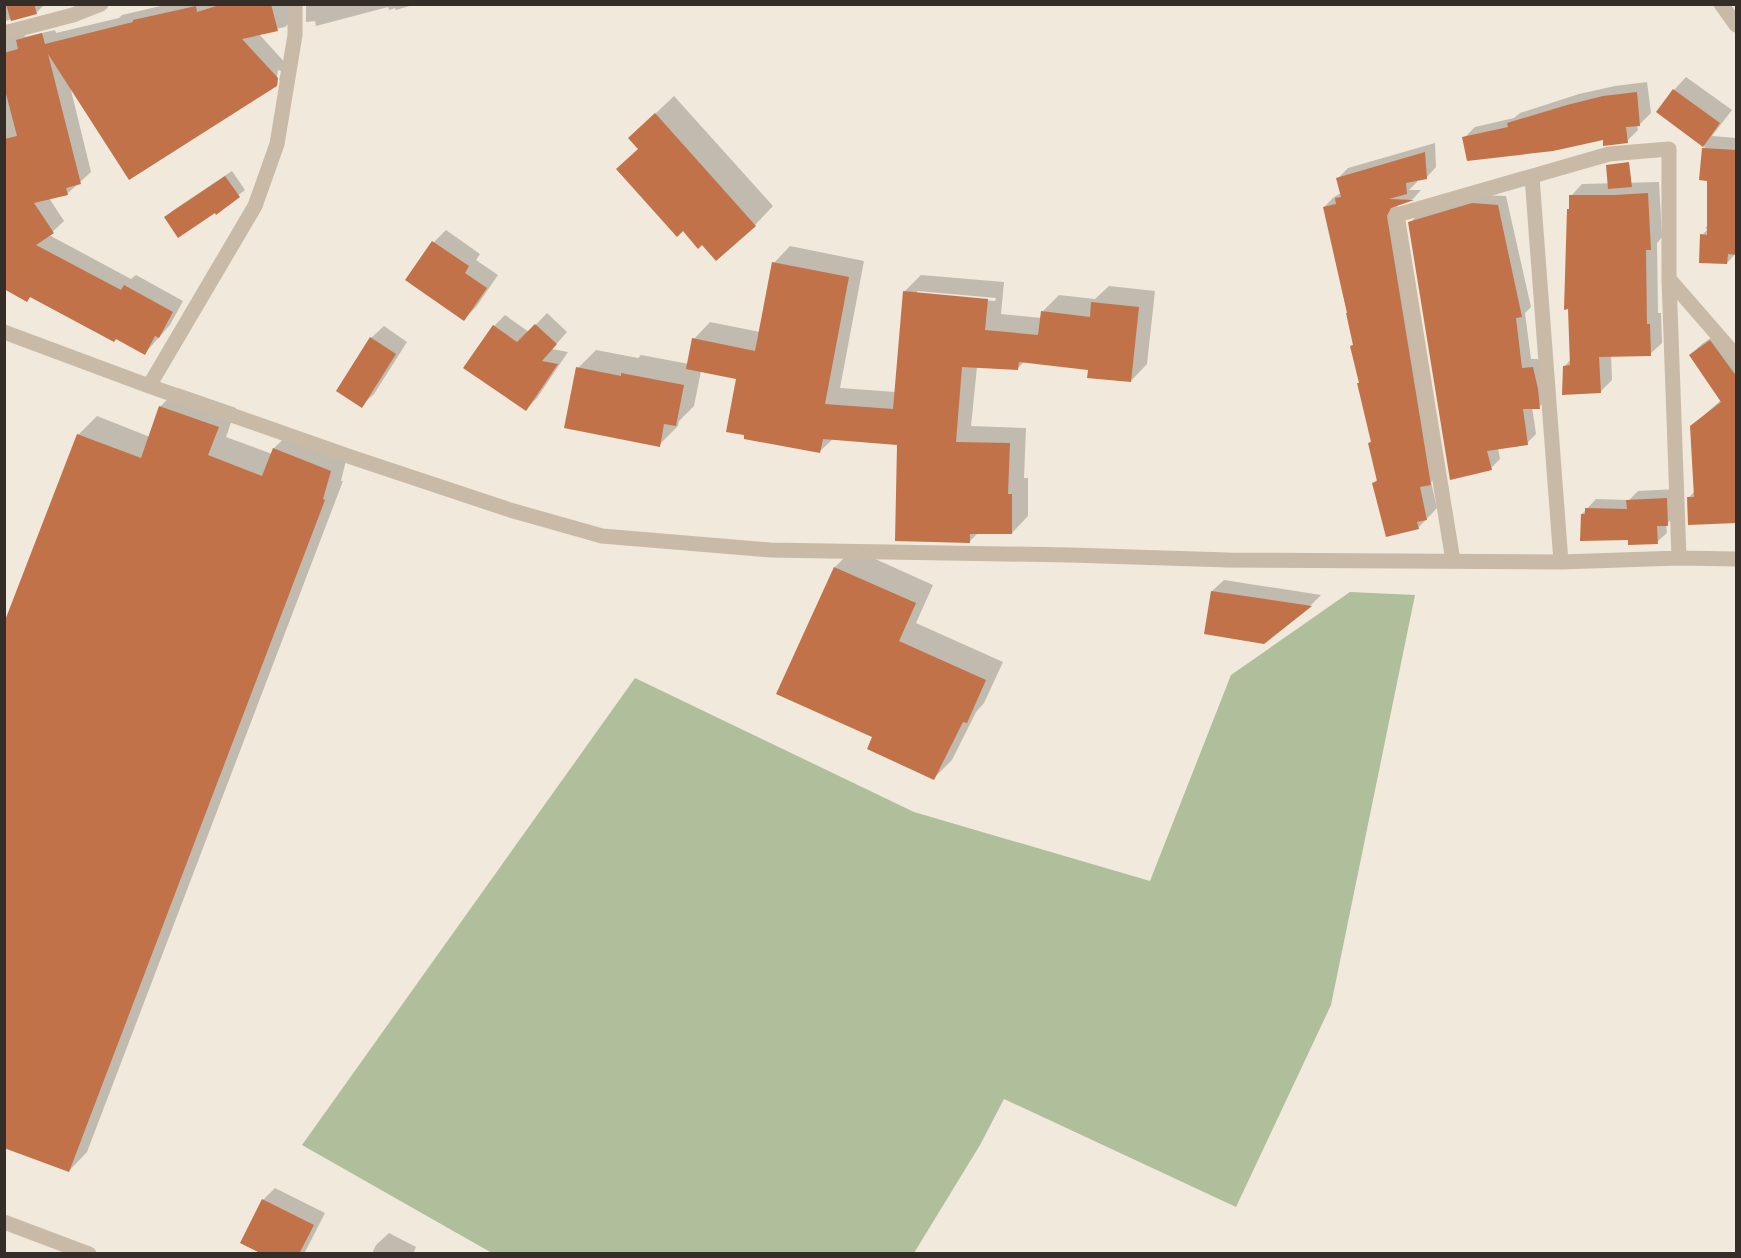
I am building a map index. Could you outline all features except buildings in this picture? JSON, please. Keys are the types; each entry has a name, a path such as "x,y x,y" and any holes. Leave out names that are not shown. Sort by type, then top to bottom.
{"street":[{"path":"4,33 63,18 101,4"},
{"path":"149,386 255,206 278,144 295,35 295,4"},
{"path":"1721,4 1737,26"},
{"path":"1453,561 1397,215 1609,154 1669,149 1669,279 1679,558"},
{"path":"1532,177 1561,562"},
{"path":"1669,279 1737,356"},
{"path":"4,332 351,457 510,510 602,536 770,550 1228,560 1561,562 1679,558 1737,559"},
{"path":"4,1222 89,1254"}],"green space":[{"path":"1350,592 1415,595 1331,1005 1236,1207 1004,1099 980,1145 914,1253 492,1253 302,1145 635,678 914,812 1150,881 1231,675"}]}
